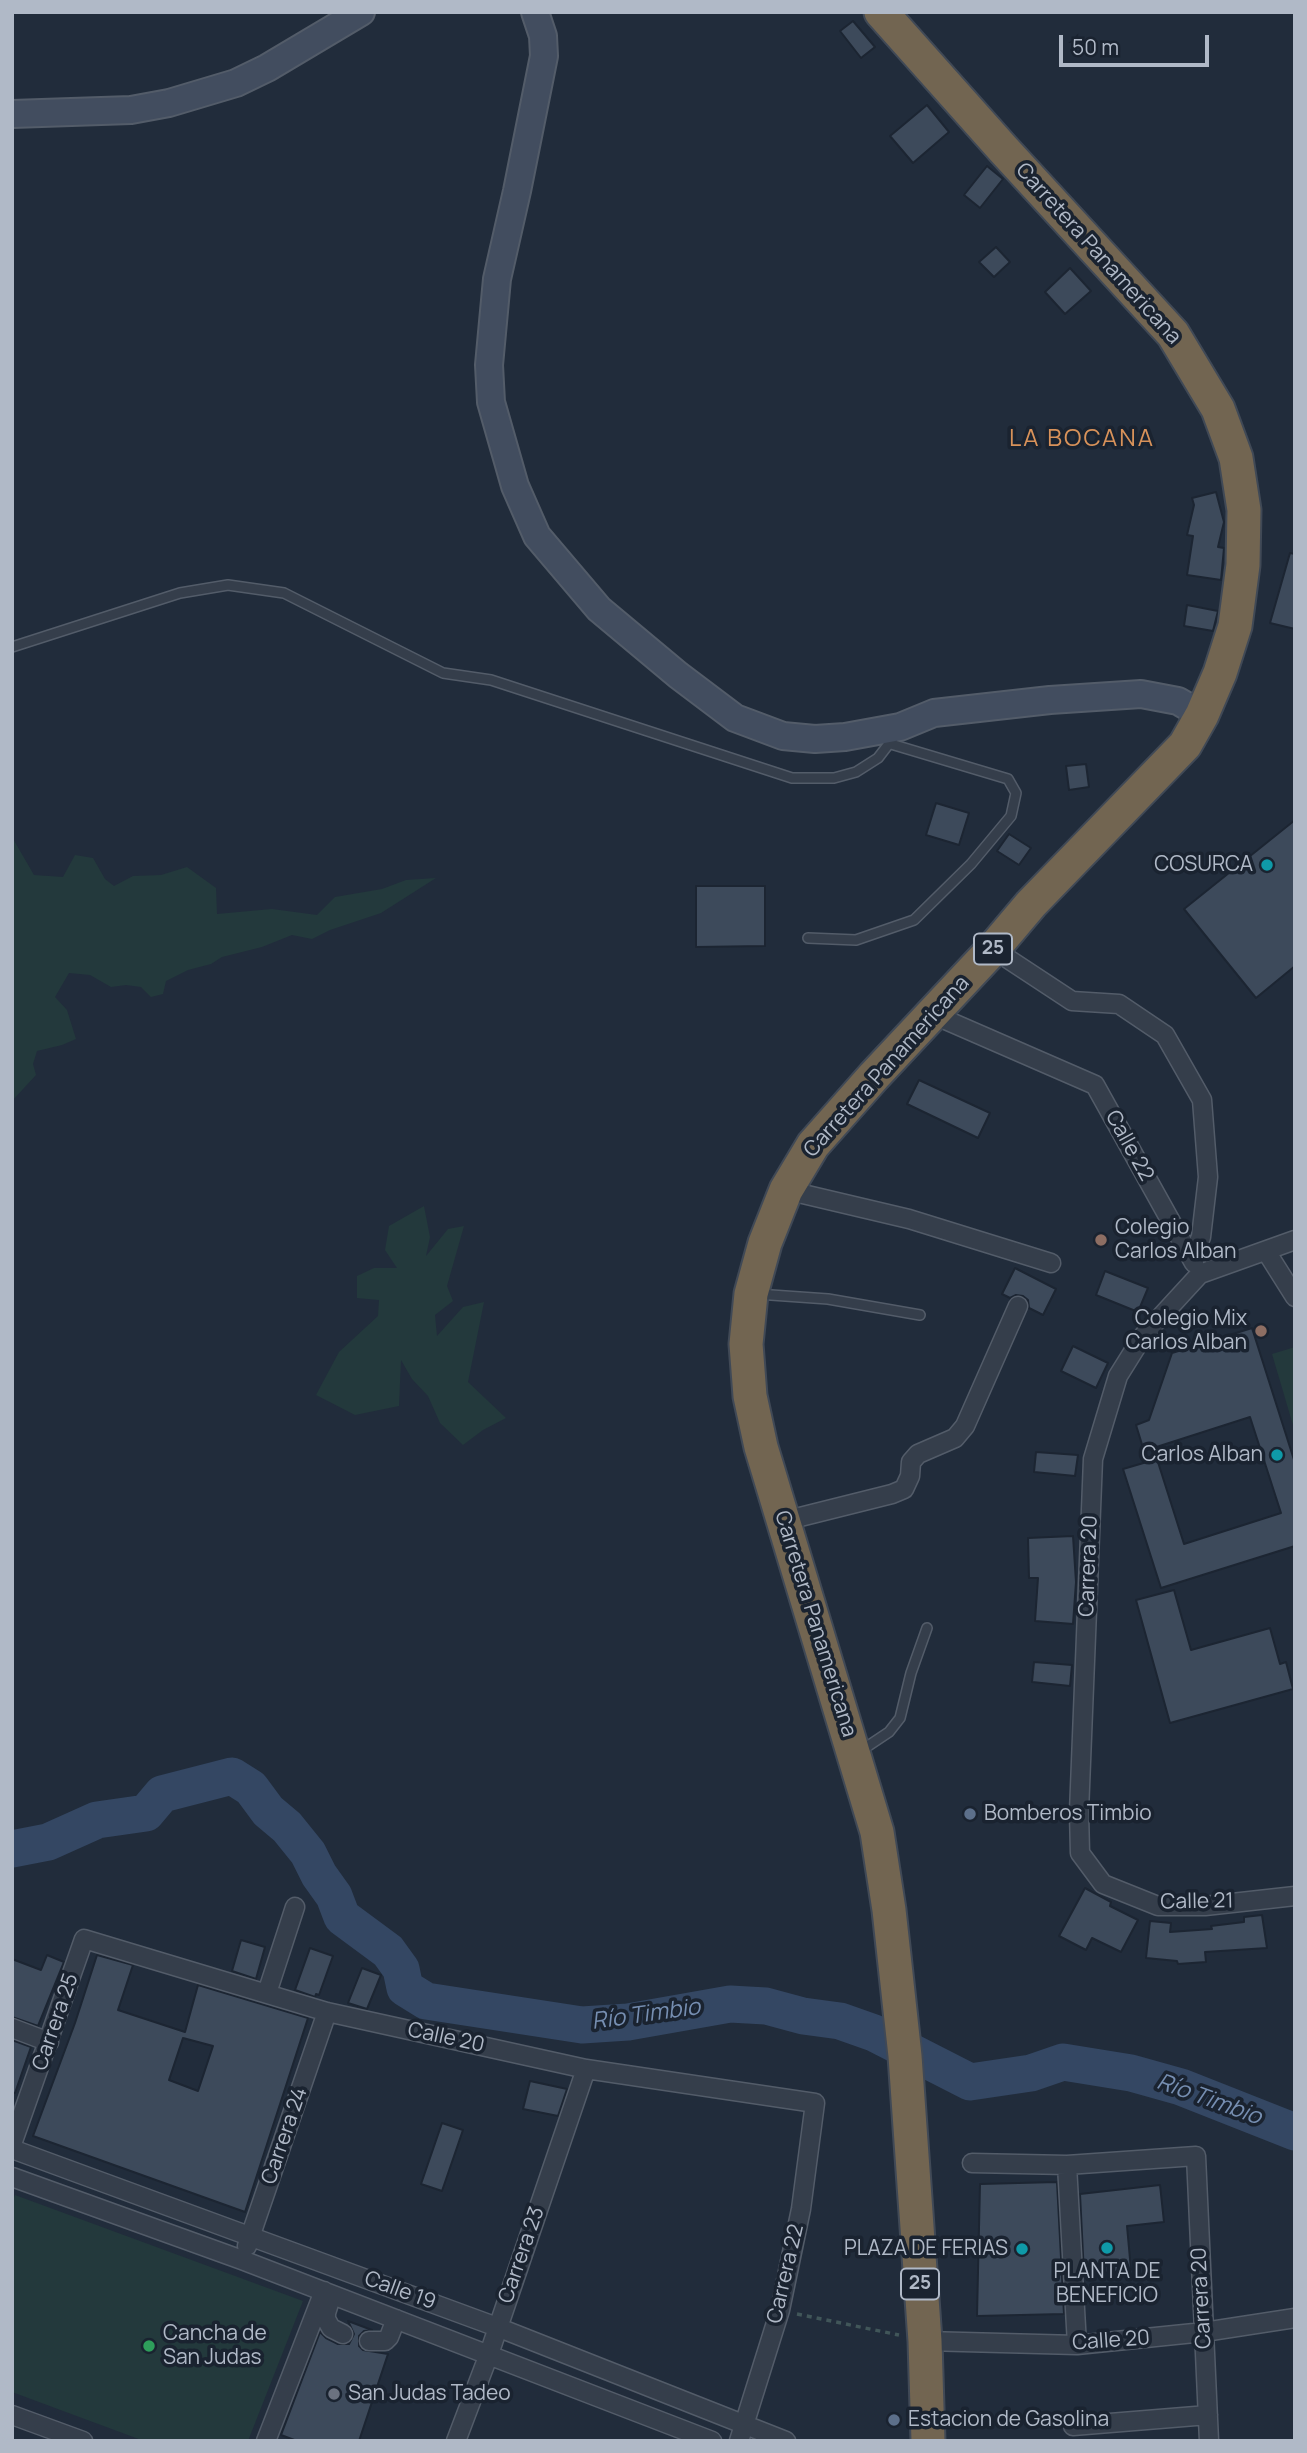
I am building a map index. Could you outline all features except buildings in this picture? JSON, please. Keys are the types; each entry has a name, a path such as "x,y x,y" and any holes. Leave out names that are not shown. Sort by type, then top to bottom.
{"highway":[{"name":"Carretera Panamericana","path":"881,12 1173,334 1218,409 1236,458 1244,510 1243,565 1235,625 1220,673 1202,715 1185,745 1031,904 813,1145 786,1190 765,1243 751,1294 746,1344 750,1396 761,1447 877,1832 890,1910 905,2056 925,2341 928,2441"}],"main road":[{"path":"12,114 131,110 169,103 236,83 361,12"},
{"path":"536,12 543,36 544,56 497,279 489,365 491,402 515,486 537,536 599,609 735,718 783,736 815,739 895,736 934,713 1050,700 1141,694 1178,701 1202,715"}],"street":[{"path":"993,949 1072,1000 1119,1004 1165,1035 1202,1100 1208,1177 1200,1237 1192,1257"},
{"name":"Calle 22","path":"932,1014 1095,1085 1200,1274"},
{"path":"786,1190 909,1219 1051,1263"},
{"path":"1200,1274 1295,1240"},
{"path":"1266,1251 1295,1297"},
{"name":"Carrera 20","path":"1103,1884 1080,1853 1079,1812 1093,1459 1118,1377 1143,1336 1200,1274"},
{"path":"783,1521 904,1489 910,1476 911,1462 918,1454 955,1438 965,1426 1018,1306"},
{"name":"Calle 21","path":"1103,1884 1158,1906 1205,1906 1295,1896"},
{"path":"267,1993 295,1907"},
{"name":"Calle 20","path":"84,1939 327,2012 586,2069 815,2103"},
{"name":"Carrera 25","path":"12,2144 84,1939"},
{"name":"Carrera 24","path":"242,2260 327,2012"},
{"path":"12,2028 49,2042"},
{"name":"Carrera 23","path":"456,2441 489,2354 586,2069"},
{"name":"Carrera 22","path":"742,2433 780,2310 801,2209 815,2103"},
{"name":"Calle 19","path":"12,2149 497,2327 742,2433 786,2441"},
{"name":"Carrera 20","path":"1068,2165 1196,2156 1209,2441"},
{"path":"972,2163 1068,2165 1077,2345"},
{"name":"Calle 19","path":"12,2176 242,2260 712,2441"},
{"path":"328,2293 326,2319 331,2328 343,2334"},
{"path":"266,2441 328,2293"},
{"name":"Calle 20","path":"925,2341 1077,2345 1204,2332 1295,2318"},
{"path":"369,2341 379,2342 390,2337 396,2319"},
{"path":"12,2415 83,2441"},
{"path":"1073,2426 1208,2415"}],"lane":[{"path":"12,647 180,593 228,585 284,593 443,673 491,680 792,778 834,778 856,772 878,758 895,736 1008,779 1016,793 1011,816 971,864 914,920 856,940 808,938"},
{"path":"751,1294 828,1299 920,1315"},
{"path":"855,1755 889,1732 900,1718 911,1673 928,1628"}],"path":[{"path":"780,2310 925,2341"}],"green space":[{"path":"12,837 34,875 63,877 75,855 93,858 105,879 114,886 133,876 161,875 187,867 216,888 217,914 272,909 317,915 335,897 382,889 406,880 436,878 381,913 312,939 292,935 188,970 166,981 163,994 151,997 141,987 111,987 90,975 69,973 55,997 67,1010 76,1039 37,1051 33,1064 36,1075 12,1101"},
{"path":"424,1206 430,1237 426,1256 448,1229 464,1226 447,1286 453,1301 435,1315 437,1336 463,1307 484,1302 468,1382 506,1418 463,1445 440,1423 428,1396 412,1379 401,1360 399,1406 355,1415 316,1395 339,1352 378,1316 379,1300 357,1298 357,1276 374,1268 397,1268 385,1250 389,1226"},
{"path":"1295,1347 1295,1432 1272,1354"},
{"name":"Cancha de San Judas","path":"15,2195 303,2301 248,2441 144,2441 12,2392 12,2202"}],"waterway":[{"name":"Río Timbio","path":"12,1849 48,1842 97,1820 146,1813 162,1794 232,1776 251,1788 268,1811 287,1827 308,1853 334,1896 342,1917 388,1951 401,1969 405,1988 426,2001 582,2025 628,2022 730,2004 766,2006 803,2016 840,2021 874,2033 970,2082 1031,2073 1063,2062 1131,2073 1181,2087 1295,2132"}],"place":[{"name":"COSURCA","path":"1267,865"},
{"name":"Colegio Carlos Alban","path":"1101,1240"},
{"name":"Colegio Mix Carlos Alban","path":"1261,1331"},
{"name":"Carlos Alban","path":"1277,1455"},
{"name":"Bomberos Timbio","path":"970,1814"},
{"name":"PLANTA DE BENEFICIO","path":"1107,2248"},
{"name":"PLAZA DE FERIAS","path":"1022,2249"},
{"name":"Cancha de San Judas","path":"149,2346"},
{"name":"San Judas Tadeo","path":"334,2394"},
{"name":"Estacion de Gasolina","path":"894,2420"}],"district":[{"name":"LA BOCANA","path":"1082,439"}]}
